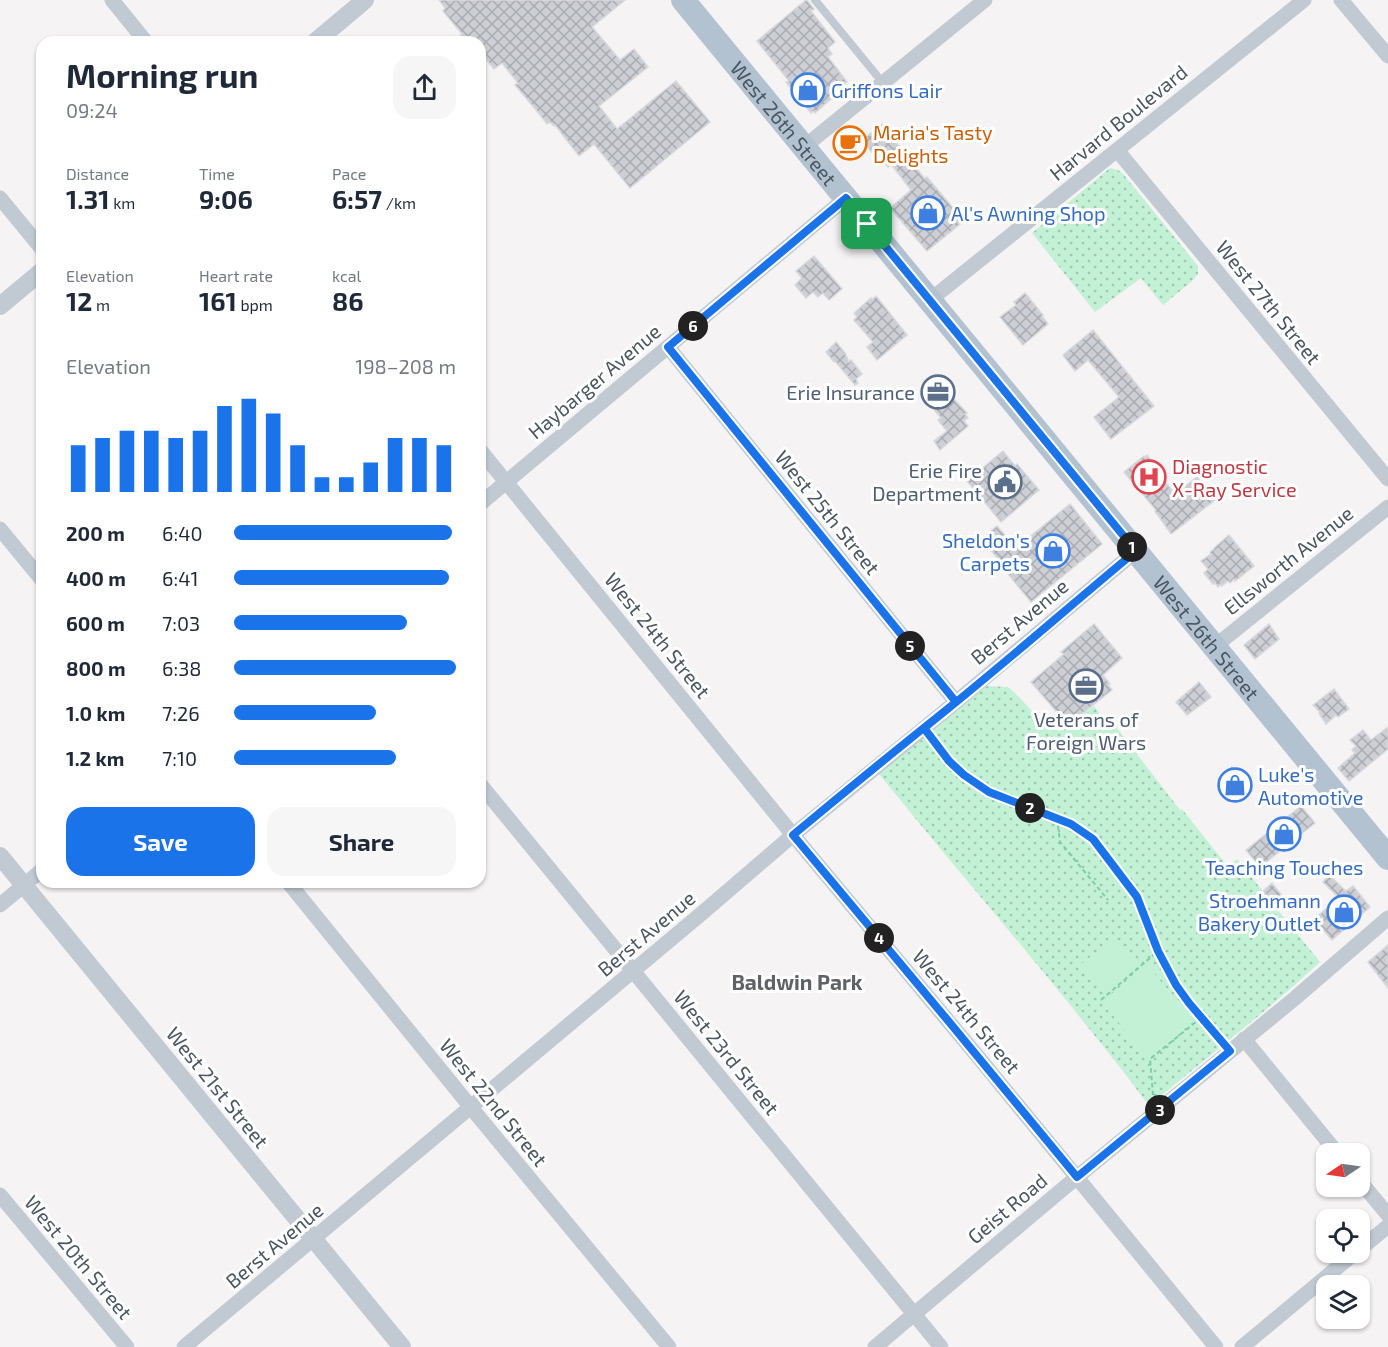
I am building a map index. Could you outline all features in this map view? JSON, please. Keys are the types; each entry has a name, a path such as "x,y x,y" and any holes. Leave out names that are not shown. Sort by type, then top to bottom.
{"main road":[{"name":"West 26th Street","path":"687,1 804,147 1388,858"}],"street":[{"path":"112,0 141,36"},
{"path":"322,36 365,0"},
{"path":"804,147 985,0"},
{"name":"Harvard Boulevard","path":"930,300 1304,0"},
{"path":"1341,0 1388,56"},
{"name":"West 27th Street","path":"1117,150 1388,479"},
{"path":"0,198 36,242"},
{"name":"Haybarger Avenue","path":"486,499 846,198"},
{"path":"0,306 36,276"},
{"name":"West 25th Street","path":"668,347 956,702"},
{"name":"West 24th Street","path":"486,457 793,835 1216,1347"},
{"name":"Ellsworth Avenue","path":"1214,647 1388,507"},
{"path":"0,529 36,573"},
{"name":"Berst Avenue","path":"184,1347 793,835 1136,551"},
{"name":"West 23rd Street","path":"486,791 941,1347"},
{"name":"West 21st Street","path":"0,856 402,1347"},
{"path":"0,905 36,875"},
{"name":"West 22nd Street","path":"293,888 669,1347"},
{"name":"Geist Road","path":"875,1347 1294,999 1388,918"},
{"path":"1244,1039 1329,1143"},
{"path":"1370,1193 1388,1215"},
{"name":"West 20th Street","path":"0,1195 127,1347"},
{"path":"1370,1241 1388,1226"},
{"path":"1242,1347 1344,1263"}],"lane":[{"path":"815,0 883,83"}],"path":[{"path":"924,728 949,761 964,775 989,792 1057,818 1083,831 1093,839 1137,897 1158,951 1176,985 1230,1051"},
{"path":"1057,818 1060,842 1108,900"},
{"path":"1101,1000 1158,951"},
{"path":"1154,1114 1150,1059 1202,1017"}],"green space":[{"path":"1110,168 1124,175 1198,266 1198,274 1192,281 1163,305 1141,278 1095,312 1032,233"},
{"path":"987,686 1008,687 1047,727 1060,731 1094,706 1102,717 1106,714 1180,810 1182,809 1228,867 1237,859 1320,962 1149,1106 1071,1006 879,774"},
{"path":"1115,938 1138,965 1104,992 1081,964"},
{"path":"1147,964 1193,1022 1148,1059 1102,1002"}],"building":[{"path":"439,0 625,0 592,27 620,60 634,49 648,67 599,106 617,129 676,81 710,122 630,188 594,144 579,156 555,125 550,122 547,124 515,85 518,83 502,63 494,69 486,59 486,36 460,36 462,34 443,11 445,8"},
{"path":"806,0 814,9 811,11 835,42 828,48 832,54 828,57 847,82 815,113 813,111 811,113 786,82 789,81 757,41"},
{"path":"882,124 925,179 927,177 964,221 927,251 890,208 911,190 891,164 888,167 862,140"},
{"path":"848,136 855,145 842,155 835,146"},
{"path":"814,256 842,289 829,300 823,293 818,297 813,292 806,298 795,285 802,278 796,271"},
{"path":"1025,293 1048,324 1023,345 1000,317 1016,305 1014,302"},
{"path":"876,296 907,335 877,360 867,347 873,342 854,320 857,317 854,313"},
{"path":"1093,330 1154,406 1111,439 1094,417 1119,397 1088,360 1075,371 1063,355"},
{"path":"836,342 849,362 851,360 862,374 856,379 858,383 855,385 826,352"},
{"path":"942,376 954,391 950,395 967,413 965,414 968,418 964,421 968,426 940,450 934,441 947,431 938,420 941,418 921,394 927,386"},
{"path":"1003,451 1039,490 1001,522 967,481"},
{"path":"1147,455 1155,465 1153,467 1175,494 1197,477 1215,500 1171,534 1156,510 1124,472"},
{"path":"1070,504 1102,544 1031,602 981,539 997,526 1016,548"},
{"path":"1229,535 1254,566 1235,581 1234,579 1230,583 1228,581 1218,587 1204,573 1208,569 1201,561"},
{"path":"1094,624 1122,658 1103,675 1112,690 1068,725 1031,682"},
{"path":"1269,624 1279,639 1255,659 1244,645"},
{"path":"1199,682 1211,697 1187,715 1176,702"},
{"path":"1334,689 1349,709 1338,717 1336,715 1326,724 1320,712 1313,705"},
{"path":"1388,727 1388,749 1349,781 1338,768 1355,753 1352,750 1356,746 1350,740 1363,730 1371,740"},
{"path":"1232,767 1252,791 1237,802 1218,779"},
{"path":"1301,806 1315,823 1260,867 1246,850"},
{"path":"1329,875 1346,891 1353,886 1370,907 1332,940 1314,919 1339,898 1323,882"},
{"path":"1272,883 1283,897 1275,905 1263,891"},
{"path":"1388,945 1388,988 1368,962"}],"place":[{"name":"Griffons Lair","path":"808,90"},
{"name":"Maria's Tasty Delights","path":"850,143"},
{"name":"Al's Awning Shop","path":"928,213"},
{"name":"Erie Insurance","path":"938,392"},
{"name":"Diagnostic X-Ray Service","path":"1149,477"},
{"name":"Erie Fire Department","path":"1005,482"},
{"name":"Sheldon's Carpets","path":"1053,551"},
{"name":"Veterans of Foreign Wars","path":"1086,686"},
{"name":"Luke's Automotive","path":"1235,785"},
{"name":"Teaching Touches","path":"1284,834"},
{"name":"Stroehmann Bakery Outlet","path":"1344,912"}],"district":[{"name":"Baldwin Park","path":"797,981"}],"route":[{"path":"867,224 846,198 668,347 956,702 924,728 877,767 793,835 1077,1177 1230,1051 1176,985 1158,951 1137,897 1093,839 1071,824 989,792 964,775 949,761 924,728 956,702 1010,657 1136,551 867,224"}]}
